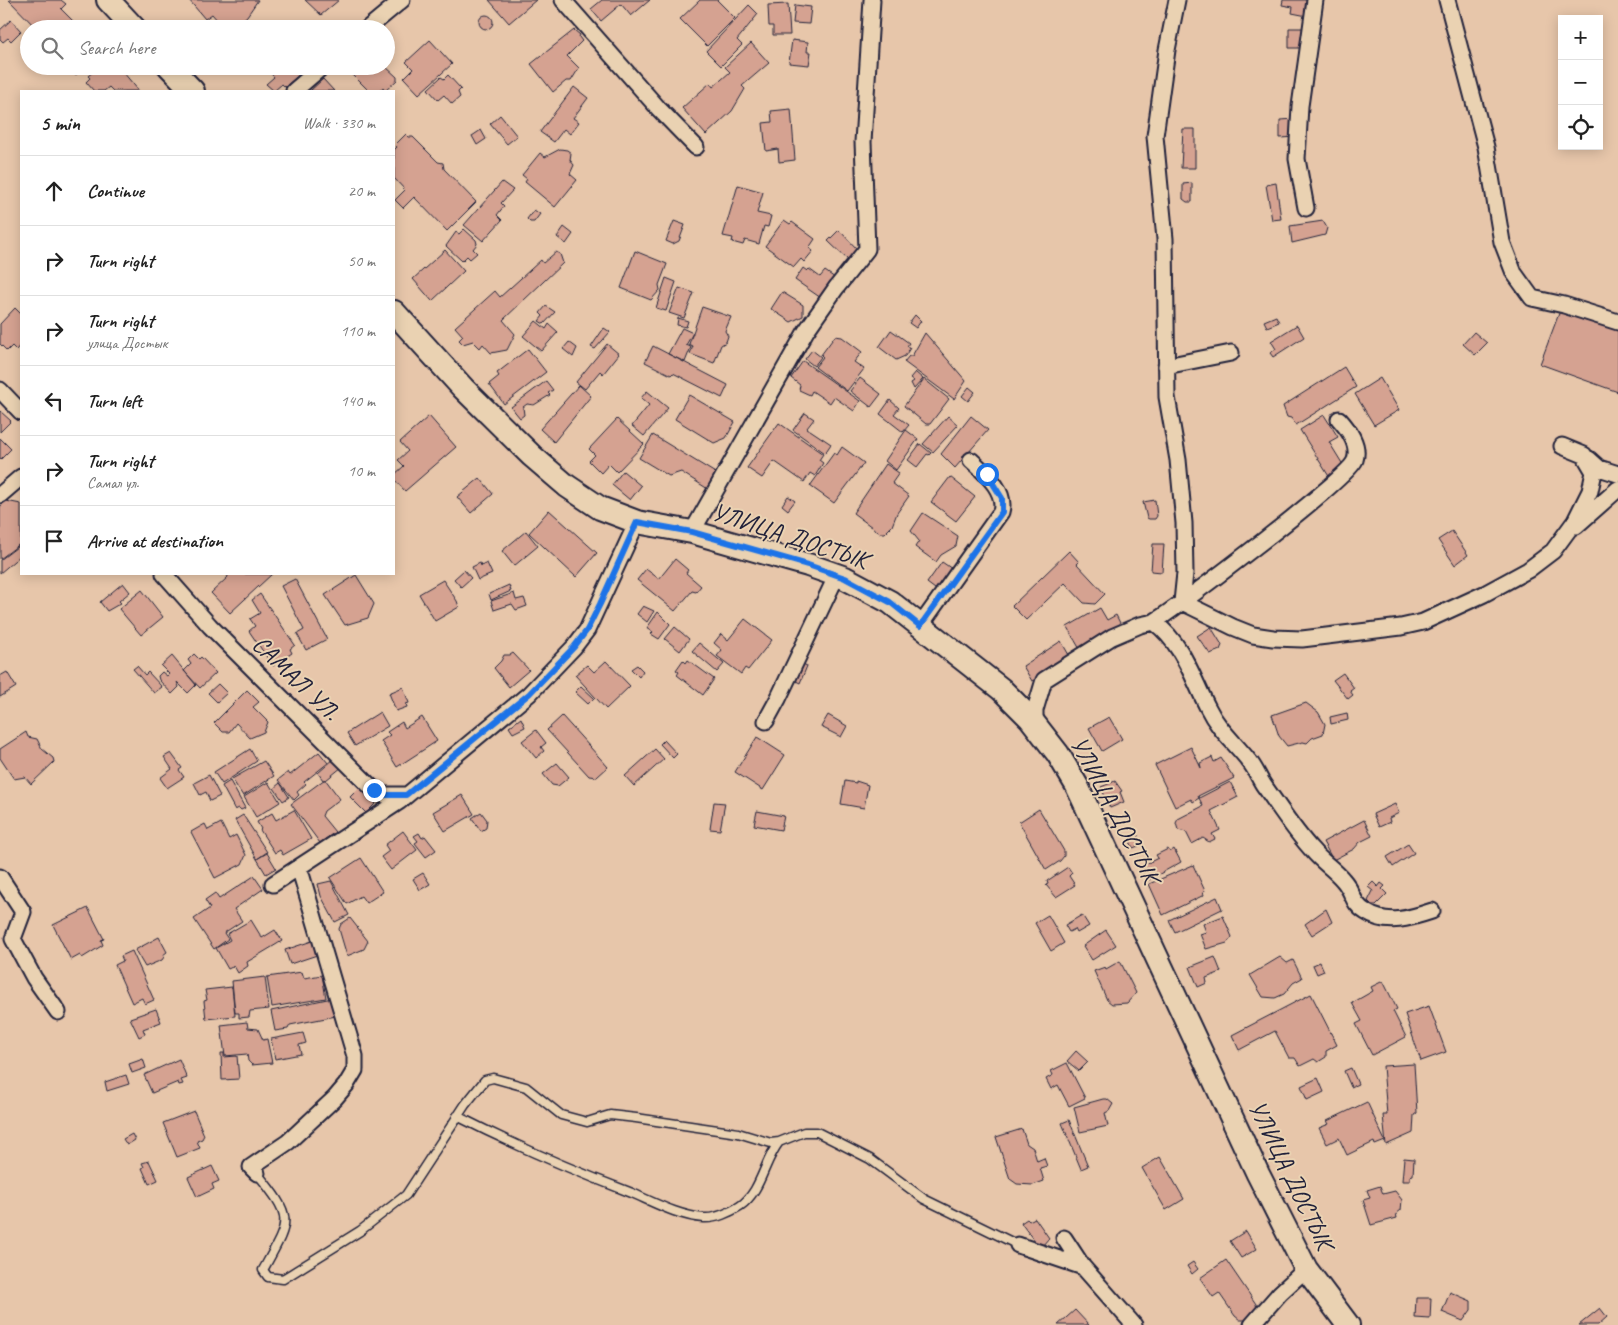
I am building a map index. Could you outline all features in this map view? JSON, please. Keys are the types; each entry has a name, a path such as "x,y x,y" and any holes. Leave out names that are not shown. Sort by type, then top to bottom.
{"main road":[{"path":"108,0 127,20"},
{"path":"178,75 192,90"},
{"name":"УЛИЦА ДОСТЫК","path":"395,313 463,388 567,486 600,508 637,522 692,532 837,575 890,602 1002,689 1035,725 1058,754 1077,786 1258,1174 1306,1269 1348,1325"}],"street":[{"path":"563,0 658,109 696,148"},
{"path":"692,532 806,331 836,288 867,249 863,142 872,0"},
{"path":"1177,0 1166,50 1155,136 1165,240 1167,397 1178,460 1184,523 1185,573 1182,602"},
{"path":"1306,208 1297,159 1300,106 1315,0"},
{"path":"1447,0 1486,147 1502,242 1514,273 1532,298 1564,305 1618,322"},
{"path":"377,20 399,1"},
{"path":"295,90 313,75"},
{"path":"1166,366 1231,353"},
{"path":"0,390 20,411"},
{"path":"1035,725 1035,710 1044,680 1112,638 1140,625 1154,622 1302,510 1347,472 1355,460 1356,445 1348,429 1339,419"},
{"path":"1562,446 1584,455 1599,468 1618,474"},
{"path":"1553,551 1575,521 1590,491 1594,472 1584,455"},
{"path":"920,626 1002,512 1002,498 987,474 971,460"},
{"path":"0,495 20,478"},
{"path":"1182,602 1240,630 1273,638 1302,639 1401,627 1423,622 1484,594 1528,570 1553,551 1578,524 1618,489"},
{"path":"273,884 406,795 529,694 574,647 587,630 637,522"},
{"name":"САМАЛ УЛ.","path":"165,575 210,626 374,790 384,795 406,795"},
{"path":"766,721 837,575"},
{"path":"1154,622 1164,630 1180,650 1208,708 1224,734 1250,763 1264,786 1313,851 1336,871 1350,887 1354,902 1368,914 1388,920 1406,919 1432,911"},
{"path":"257,1173 251,1166 288,1142 335,1098 355,1070 355,1056 298,867"},
{"path":"0,877 23,912 13,939 34,978 58,1012"},
{"path":"1064,1238 1083,1267 1134,1325"},
{"path":"1018,1245 1083,1267"},
{"path":"1259,1323 1280,1293 1306,1269"}],"lane":[{"path":"257,1173 281,1203 286,1221 278,1243 264,1270 268,1278 283,1279 360,1230 406,1195 478,1087 485,1080 493,1078 526,1087 561,1115 587,1122 610,1115 619,1116 729,1132 771,1143 779,1142 804,1132 817,1132 870,1159 924,1199 1018,1245"},
{"path":"457,1116 571,1170 680,1212 706,1218 725,1214 741,1206 754,1191 770,1154 779,1142"}],"building":[{"path":"9,0 61,0 66,4 61,9 72,20 28,20"},
{"path":"189,0 258,0 242,20 217,20 212,14 205,19"},
{"path":"305,0 339,0 321,15"},
{"path":"489,0 536,0 509,23"},
{"path":"602,0 650,0 631,16 621,4 601,21 591,9"},
{"path":"700,0 717,0 735,18 707,46 680,19"},
{"path":"1283,0 1310,0 1307,16 1292,13 1293,7 1282,5"},
{"path":"788,4 790,35 773,35 773,26 769,26 768,5"},
{"path":"749,5 758,14 737,40 742,45 721,66 706,51"},
{"path":"795,5 811,7 809,24 793,23"},
{"path":"483,15 489,15 493,22 489,29 483,29 479,25 479,19"},
{"path":"11,20 20,32 11,41 8,38 3,42 0,39 0,30"},
{"path":"1289,28 1304,28 1304,48 1289,48"},
{"path":"574,30 580,35 579,37 582,41 567,56 579,68 571,81 566,81 553,92 531,64"},
{"path":"430,40 452,64 419,94 404,78 413,69 406,62"},
{"path":"792,40 808,42 807,52 811,52 809,65 789,63"},
{"path":"751,43 769,63 742,86 745,89 732,111 706,135 682,108 710,83 713,87 730,72 725,67"},
{"path":"126,75 138,90 112,90 109,87 105,90 93,90 86,82 90,78 88,76"},
{"path":"272,75 299,75 285,87 282,84 273,90 266,84 274,77"},
{"path":"353,75 395,75 397,77 397,80 386,90 383,88 380,90 368,90"},
{"path":"448,75 461,89 458,92 460,97 452,104 444,95 438,100 428,89 441,77 444,79"},
{"path":"323,79 333,90 311,90"},
{"path":"574,87 588,98 573,118 579,122 570,134 564,129 554,142 540,132"},
{"path":"791,109 795,160 779,162 778,149 766,151 763,123 772,122 771,111"},
{"path":"500,115 517,136 507,144 490,124"},
{"path":"1296,119 1296,137 1280,138 1280,120"},
{"path":"1183,129 1195,129 1195,168 1181,168"},
{"path":"481,130 486,139 477,145 472,136"},
{"path":"406,134 409,137 413,137 438,162 443,163 444,169 476,202 447,231 414,197 403,208 395,200 405,190 395,179 395,149 397,147 395,145"},
{"path":"560,149 571,153 570,160 574,165 570,174 577,180 555,207 525,182 527,179 522,175 540,153 545,157"},
{"path":"502,182 513,190 501,203 504,206 497,215 502,220 483,241 464,225"},
{"path":"1192,183 1192,202 1187,202 1183,199 1183,184"},
{"path":"1276,183 1281,219 1272,220 1266,185"},
{"path":"738,185 763,192 757,213 771,216 768,227 764,226 759,244 745,240 743,245 732,242 733,238 723,236"},
{"path":"534,210 540,214 534,222 530,222 527,219"},
{"path":"784,220 790,224 792,222 815,239 809,248 813,251 804,262 801,259 794,267 765,246"},
{"path":"674,221 685,225 679,241 673,244 666,241"},
{"path":"1323,221 1327,228 1325,235 1292,243 1290,226"},
{"path":"564,227 573,234 566,244 557,237"},
{"path":"464,229 476,240 477,244 473,249 477,253 470,259 467,256 462,261 446,246 456,232 459,234"},
{"path":"839,230 859,251 849,261 828,241"},
{"path":"445,250 464,271 432,301 413,279"},
{"path":"635,251 667,264 659,285 660,290 651,300 621,288"},
{"path":"556,252 560,254 563,263 503,320 515,334 507,350 491,353 483,344 480,348 473,341 463,344 459,340 463,336 455,327 495,291 500,297 541,260 543,263"},
{"path":"803,268 807,271 809,269 820,277 825,271 835,278 821,298 795,280"},
{"path":"666,278 676,282 666,311 656,308"},
{"path":"679,288 694,293 684,318 669,313"},
{"path":"782,292 803,305 803,316 791,322 771,309"},
{"path":"546,306 555,312 544,324 539,321 543,316 540,313"},
{"path":"702,307 731,317 725,331 728,336 726,342 721,345 714,363 690,354 693,346 689,344"},
{"path":"15,308 20,313 20,345 16,350 12,346 7,351 0,344 0,324"},
{"path":"1561,308 1618,329 1618,392 1540,364"},
{"path":"915,315 921,321 916,328 909,323"},
{"path":"1276,316 1279,322 1267,327 1264,321"},
{"path":"678,318 688,321 686,327 677,325"},
{"path":"536,321 546,329 549,324 558,332 541,351 523,336"},
{"path":"1297,325 1304,337 1273,357 1270,353 1276,349 1271,341"},
{"path":"604,328 610,332 595,349 591,347"},
{"path":"682,328 693,333 686,345 691,347 685,362 668,354"},
{"path":"891,330 909,343 907,346 910,348 905,356 896,360 879,347"},
{"path":"1474,332 1487,343 1475,355 1463,344"},
{"path":"925,333 966,381 954,399 904,362 909,356 912,356"},
{"path":"835,336 842,337 862,352 854,362 864,369 847,391 815,367"},
{"path":"569,342 577,348 573,357 563,349"},
{"path":"607,344 619,354 603,374 600,371 585,389 576,382"},
{"path":"653,346 728,385 722,398 673,373 671,375 645,362"},
{"path":"528,349 546,372 504,404 489,384 499,376 497,373"},
{"path":"812,350 821,357 814,366 805,359"},
{"path":"803,361 860,401 854,411 834,397 830,403 812,391 810,395 799,390 800,385 791,378"},
{"path":"1344,367 1356,387 1296,425 1291,418 1287,417 1283,406"},
{"path":"915,372 923,379 914,389 911,383 914,381 910,378"},
{"path":"860,378 881,394 871,407 850,391"},
{"path":"1380,378 1399,410 1374,425 1355,394"},
{"path":"924,379 949,399 930,424 926,424 904,406"},
{"path":"546,381 553,390 548,393 550,395 534,405 527,404 523,407 524,415 520,418 511,407"},
{"path":"579,385 591,396 554,442 540,429"},
{"path":"969,387 975,392 968,401 962,396"},
{"path":"647,391 668,408 644,436 632,426 649,405 641,398"},
{"path":"689,395 735,422 726,438 714,443 675,419"},
{"path":"890,400 899,408 894,414 909,425 903,432 880,414"},
{"path":"0,411 11,421 0,432"},
{"path":"805,413 814,419 807,428 831,444 825,453 793,430"},
{"path":"1324,415 1338,437 1329,442 1345,468 1330,478 1300,430"},
{"path":"429,416 456,447 405,491 395,480 395,474 404,466 398,460 408,451 400,442"},
{"path":"948,416 958,425 933,452 923,444"},
{"path":"971,416 988,430 955,468 941,454"},
{"path":"617,419 644,444 617,472 609,464 601,473 589,461 595,455 589,449"},
{"path":"779,423 823,454 819,460 823,463 815,476 810,473 804,482 774,461 762,478 747,468"},
{"path":"906,430 918,439 896,470 885,461"},
{"path":"653,435 717,474 708,489 681,472 669,476 639,458"},
{"path":"0,438 11,449 0,460"},
{"path":"920,444 931,453 927,454 917,467 908,460"},
{"path":"842,447 864,463 834,503 810,486 834,453 837,455"},
{"path":"886,464 899,473 892,483 909,496 897,513 892,526 885,533 880,533 853,513"},
{"path":"623,471 641,486 630,500 612,485"},
{"path":"950,477 975,497 956,521 931,502"},
{"path":"480,478 493,494 471,513 457,497"},
{"path":"788,496 795,501 788,510 782,505"},
{"path":"1155,500 1157,516 1155,519 1149,519 1147,518 1143,502"},
{"path":"6,501 20,504 20,544 0,559 0,507"},
{"path":"549,510 597,553 576,577 529,533"},
{"path":"923,513 958,536 956,546 941,555 936,562 915,547 919,541 911,531"},
{"path":"526,531 538,546 514,566 502,551"},
{"path":"1452,531 1468,555 1455,565 1438,540"},
{"path":"1153,544 1164,544 1162,572 1151,571"},
{"path":"20,545 20,556 0,573 0,560"},
{"path":"1069,551 1079,562 1077,564 1105,594 1095,604 1084,603 1065,583 1026,620 1012,606"},
{"path":"675,559 688,570 686,573 701,586 696,592 692,591 675,611 637,580 646,569 659,579"},
{"path":"942,562 955,571 939,592 927,583"},
{"path":"480,563 481,566 487,563 492,574 478,580 472,567"},
{"path":"464,570 471,578 461,587 454,579"},
{"path":"227,575 271,575 230,613 211,593 228,577"},
{"path":"356,575 374,604 368,618 345,625 325,595"},
{"path":"295,579 327,639 306,650 297,634 304,630 281,586"},
{"path":"443,580 459,607 435,621 419,594"},
{"path":"123,583 130,592 119,601 121,603 107,611 100,602"},
{"path":"509,585 511,591 491,600 489,594"},
{"path":"142,590 163,617 141,635 119,609"},
{"path":"514,593 516,600 524,598 527,606 516,610 512,604 494,610 491,601"},
{"path":"260,594 295,645 290,649 292,653 273,666 249,631 255,626 250,619 260,613 252,600"},
{"path":"643,606 654,611 647,622 637,614"},
{"path":"1100,608 1107,620 1116,615 1121,625 1081,651 1067,627"},
{"path":"658,612 670,624 659,639 651,634 653,632 647,628"},
{"path":"745,619 772,640 748,670 745,668 741,674 717,656 722,650 714,643 721,634 728,640"},
{"path":"675,627 689,639 680,651 665,639"},
{"path":"1211,627 1222,645 1220,650 1210,654 1197,636"},
{"path":"1061,641 1069,655 1059,661 1060,664 1032,681 1023,666"},
{"path":"699,643 724,664 717,672 692,651"},
{"path":"513,653 529,670 509,687 494,668 504,655"},
{"path":"194,654 199,659 201,657 216,673 200,688 184,671 191,664 188,660"},
{"path":"172,656 196,685 188,693 177,682 179,687 172,694 159,680 158,676 162,672 167,676 169,674 161,666"},
{"path":"683,660 686,663 688,660 714,679 703,695 677,675 679,672 676,670"},
{"path":"606,661 630,686 606,709 575,675 587,665 594,672"},
{"path":"801,663 807,666 800,683 792,679"},
{"path":"637,665 643,671 639,677 631,669"},
{"path":"137,666 145,675 148,672 162,687 154,693 133,669"},
{"path":"7,672 16,687 0,697 0,676"},
{"path":"1343,673 1354,688 1350,691 1353,695 1348,699 1333,680"},
{"path":"218,684 227,693 217,702 208,693"},
{"path":"581,686 594,698 588,704 575,692"},
{"path":"403,687 409,703 406,704 407,707 396,711 389,693"},
{"path":"247,690 259,702 253,707 268,722 264,732 250,738 236,723 229,732 223,732 214,723"},
{"path":"1306,703 1318,712 1325,724 1323,734 1312,738 1307,743 1303,742 1287,746 1279,736 1272,715"},
{"path":"380,712 388,726 355,746 347,733"},
{"path":"1347,713 1348,720 1331,724 1330,717"},
{"path":"828,715 847,726 841,737 821,727"},
{"path":"562,716 608,767 597,777 589,776 547,730"},
{"path":"422,717 437,741 397,767 381,741 390,735 387,732 402,722 405,728"},
{"path":"1109,717 1122,739 1102,751 1089,728"},
{"path":"521,718 525,727 513,733 509,727"},
{"path":"536,730 546,743 541,747 544,751 536,758 522,741"},
{"path":"26,732 28,737 37,739 42,749 53,758 54,762 31,784 25,777 14,779 0,758 0,749"},
{"path":"757,737 785,755 763,790 735,772"},
{"path":"664,740 677,754 673,758 660,744"},
{"path":"1191,747 1201,768 1200,763 1212,757 1214,762 1221,758 1234,778 1198,796 1199,798 1193,802 1191,799 1175,807 1155,765"},
{"path":"250,749 257,761 222,784 214,772"},
{"path":"655,749 664,759 634,786 625,776"},
{"path":"319,752 328,763 304,782 306,784 297,792 299,795 294,800 278,780 288,772 290,775"},
{"path":"171,753 182,768 179,770 184,777 167,788 160,778 172,769 164,757"},
{"path":"335,758 342,767 326,780 323,780 318,773"},
{"path":"264,761 274,776 243,796 232,779"},
{"path":"557,763 569,777 558,786 552,785 543,774"},
{"path":"209,775 220,796 210,801 206,792 200,795 194,783"},
{"path":"325,779 340,799 324,811 322,816 335,832 320,843 291,804"},
{"path":"230,781 245,808 241,810 239,808 235,810 222,786"},
{"path":"845,781 856,783 856,781 868,785 864,808 841,804"},
{"path":"1115,781 1122,791 1120,792 1124,802 1110,808 1101,787"},
{"path":"268,782 280,802 256,817 244,797"},
{"path":"1230,782 1238,797 1211,811 1220,830 1212,834 1215,839 1209,842 1203,838 1192,844 1186,832 1178,830 1176,823 1178,819 1203,806 1199,798"},
{"path":"280,783 289,797 283,801 274,788"},
{"path":"360,787 376,803 366,813 350,797"},
{"path":"462,795 474,814 445,831 433,812"},
{"path":"714,802 725,803 720,830 710,829"},
{"path":"1395,804 1399,813 1389,818 1390,822 1379,827 1373,814"},
{"path":"1039,809 1064,851 1064,856 1060,861 1046,870 1019,822"},
{"path":"294,810 311,839 283,855 280,850 275,853 257,822 272,813 276,820"},
{"path":"757,811 784,816 781,830 754,825"},
{"path":"481,812 487,820 486,828 481,831 472,818"},
{"path":"243,815 267,852 257,859 235,820"},
{"path":"1364,820 1372,836 1360,842 1354,849 1333,860 1323,842"},
{"path":"221,823 229,839 236,835 246,855 242,864 215,878 191,832 205,824 208,830"},
{"path":"403,831 417,850 391,870 381,857 389,851 385,845"},
{"path":"419,833 422,838 425,836 436,850 426,857 415,843 418,841 414,836"},
{"path":"1137,833 1141,845 1133,848 1128,837"},
{"path":"1408,844 1414,853 1393,867 1387,857"},
{"path":"1168,849 1170,852 1174,849 1181,862 1147,881 1140,867 1158,858 1156,855"},
{"path":"267,853 276,868 266,874 257,859"},
{"path":"361,858 383,892 366,903 361,896 347,904 330,878"},
{"path":"1193,865 1205,891 1203,892 1204,895 1163,915 1149,884"},
{"path":"1068,867 1072,873 1069,876 1075,885 1056,897 1046,885 1048,884 1047,881"},
{"path":"423,873 430,884 420,890 413,879"},
{"path":"254,876 263,889 234,909 242,921 224,933 228,939 214,949 194,919 210,908 205,900 215,893 219,899"},
{"path":"331,881 349,915 335,922 321,896 318,884"},
{"path":"1373,882 1378,887 1381,883 1385,886 1382,889 1387,894 1376,905 1372,905 1368,901 1373,891 1368,887"},
{"path":"1217,897 1222,909 1175,932 1169,920"},
{"path":"88,908 104,939 101,940 103,945 82,958 80,955 71,960 53,925"},
{"path":"1326,909 1332,922 1312,935 1305,924"},
{"path":"1048,915 1064,943 1051,951 1035,923"},
{"path":"1082,915 1089,926 1077,933 1075,929 1069,932 1065,925"},
{"path":"1223,916 1232,937 1227,943 1206,949 1200,934 1206,932 1203,924"},
{"path":"350,918 368,941 364,949 347,956 339,929 341,924"},
{"path":"251,920 262,938 275,930 282,941 247,962 248,966 238,973 234,966 228,969 216,948 230,940 227,934"},
{"path":"1106,930 1116,945 1092,960 1083,946"},
{"path":"159,937 167,952 163,955 162,960 145,967 135,950"},
{"path":"315,940 317,955 290,964 285,950"},
{"path":"132,951 154,1000 145,1004 142,998 132,1003 115,965 123,961 121,956"},
{"path":"1215,957 1221,972 1206,978 1207,983 1198,987 1190,967"},
{"path":"1280,957 1287,963 1293,960 1302,978 1293,983 1284,994 1275,998 1263,997 1250,975"},
{"path":"1120,961 1136,993 1127,1003 1112,1004 1107,1000 1094,971 1105,967 1106,969"},
{"path":"1320,962 1324,971 1317,974 1313,965"},
{"path":"302,972 304,978 322,975 326,998 272,1007 267,977"},
{"path":"265,977 269,1009 250,1011 249,1017 239,1018 239,1013 235,1013 232,981"},
{"path":"1383,981 1397,1009 1393,1011 1406,1037 1372,1055 1356,1024 1362,1021 1352,1003 1373,991 1371,987"},
{"path":"232,987 235,1016 206,1019 204,1001 207,1000 205,990"},
{"path":"1311,994 1337,1045 1326,1051 1326,1057 1318,1062 1314,1059 1300,1066 1295,1058 1289,1058 1275,1031 1239,1050 1232,1035"},
{"path":"332,998 336,1016 290,1025 288,1029 275,1031 271,1011"},
{"path":"1429,1006 1446,1052 1421,1061 1405,1014"},
{"path":"156,1009 161,1022 143,1029 145,1034 139,1037 130,1018"},
{"path":"247,1022 248,1028 258,1029 263,1040 267,1039 272,1063 252,1065 248,1061 247,1054 225,1056 221,1025"},
{"path":"303,1033 306,1043 299,1045 301,1054 275,1059 271,1039"},
{"path":"1076,1051 1088,1062 1079,1071 1067,1061"},
{"path":"221,1053 224,1053 224,1057 237,1056 239,1079 222,1080"},
{"path":"143,1059 146,1068 132,1073 129,1064"},
{"path":"179,1059 187,1078 181,1080 183,1084 179,1085 178,1082 152,1093 144,1075"},
{"path":"1067,1063 1085,1098 1069,1106 1058,1085 1051,1089 1046,1079 1053,1075 1051,1071"},
{"path":"1414,1064 1417,1113 1414,1115 1413,1133 1386,1145 1383,1115 1387,1115 1383,1066"},
{"path":"1351,1068 1358,1084 1351,1087 1344,1071"},
{"path":"126,1075 129,1084 107,1091 105,1082"},
{"path":"1318,1078 1324,1092 1307,1100 1301,1086"},
{"path":"1107,1099 1113,1104 1109,1111 1105,1113 1108,1126 1080,1132 1074,1107"},
{"path":"1367,1102 1385,1141 1375,1145 1374,1142 1347,1155 1339,1138 1327,1144 1319,1128 1329,1124 1327,1121"},
{"path":"194,1111 204,1135 202,1139 197,1141 200,1148 177,1157 163,1123"},
{"path":"1069,1120 1088,1166 1081,1169 1062,1123"},
{"path":"1022,1129 1027,1144 1033,1148 1037,1161 1044,1158 1047,1166 1040,1168 1044,1181 1033,1185 1017,1184 1010,1179 996,1137"},
{"path":"132,1134 135,1140 127,1145 123,1139"},
{"path":"1160,1157 1184,1199 1166,1210 1142,1168"},
{"path":"1404,1158 1414,1159 1413,1175 1410,1176 1410,1181 1402,1181"},
{"path":"149,1161 158,1180 149,1184 142,1168 144,1167 142,1163"},
{"path":"212,1166 219,1181 212,1184 214,1189 197,1197 188,1177"},
{"path":"1380,1186 1383,1194 1395,1191 1402,1200 1401,1210 1396,1214 1397,1218 1371,1225 1363,1200 1370,1198 1367,1190"},
{"path":"1035,1218 1049,1238 1042,1246 1041,1244 1038,1246 1021,1223 1027,1219 1029,1221"},
{"path":"1246,1231 1257,1249 1241,1258 1230,1241"},
{"path":"1226,1260 1256,1304 1257,1309 1246,1320 1240,1320 1235,1316 1219,1293 1213,1297 1200,1278"},
{"path":"1193,1262 1198,1269 1192,1274 1187,1266"},
{"path":"1450,1292 1471,1301 1471,1310 1463,1321 1442,1312"},
{"path":"1416,1298 1431,1298 1430,1319 1415,1318"},
{"path":"1600,1308 1607,1317 1598,1325 1579,1325"},
{"path":"1075,1310 1089,1325 1058,1325"}],"route":[{"path":"374,790 384,795 406,795 529,694 574,647 587,630 637,522 692,532 808,565 845,578 890,602 920,626 1002,512 1002,498 987,474"}]}
